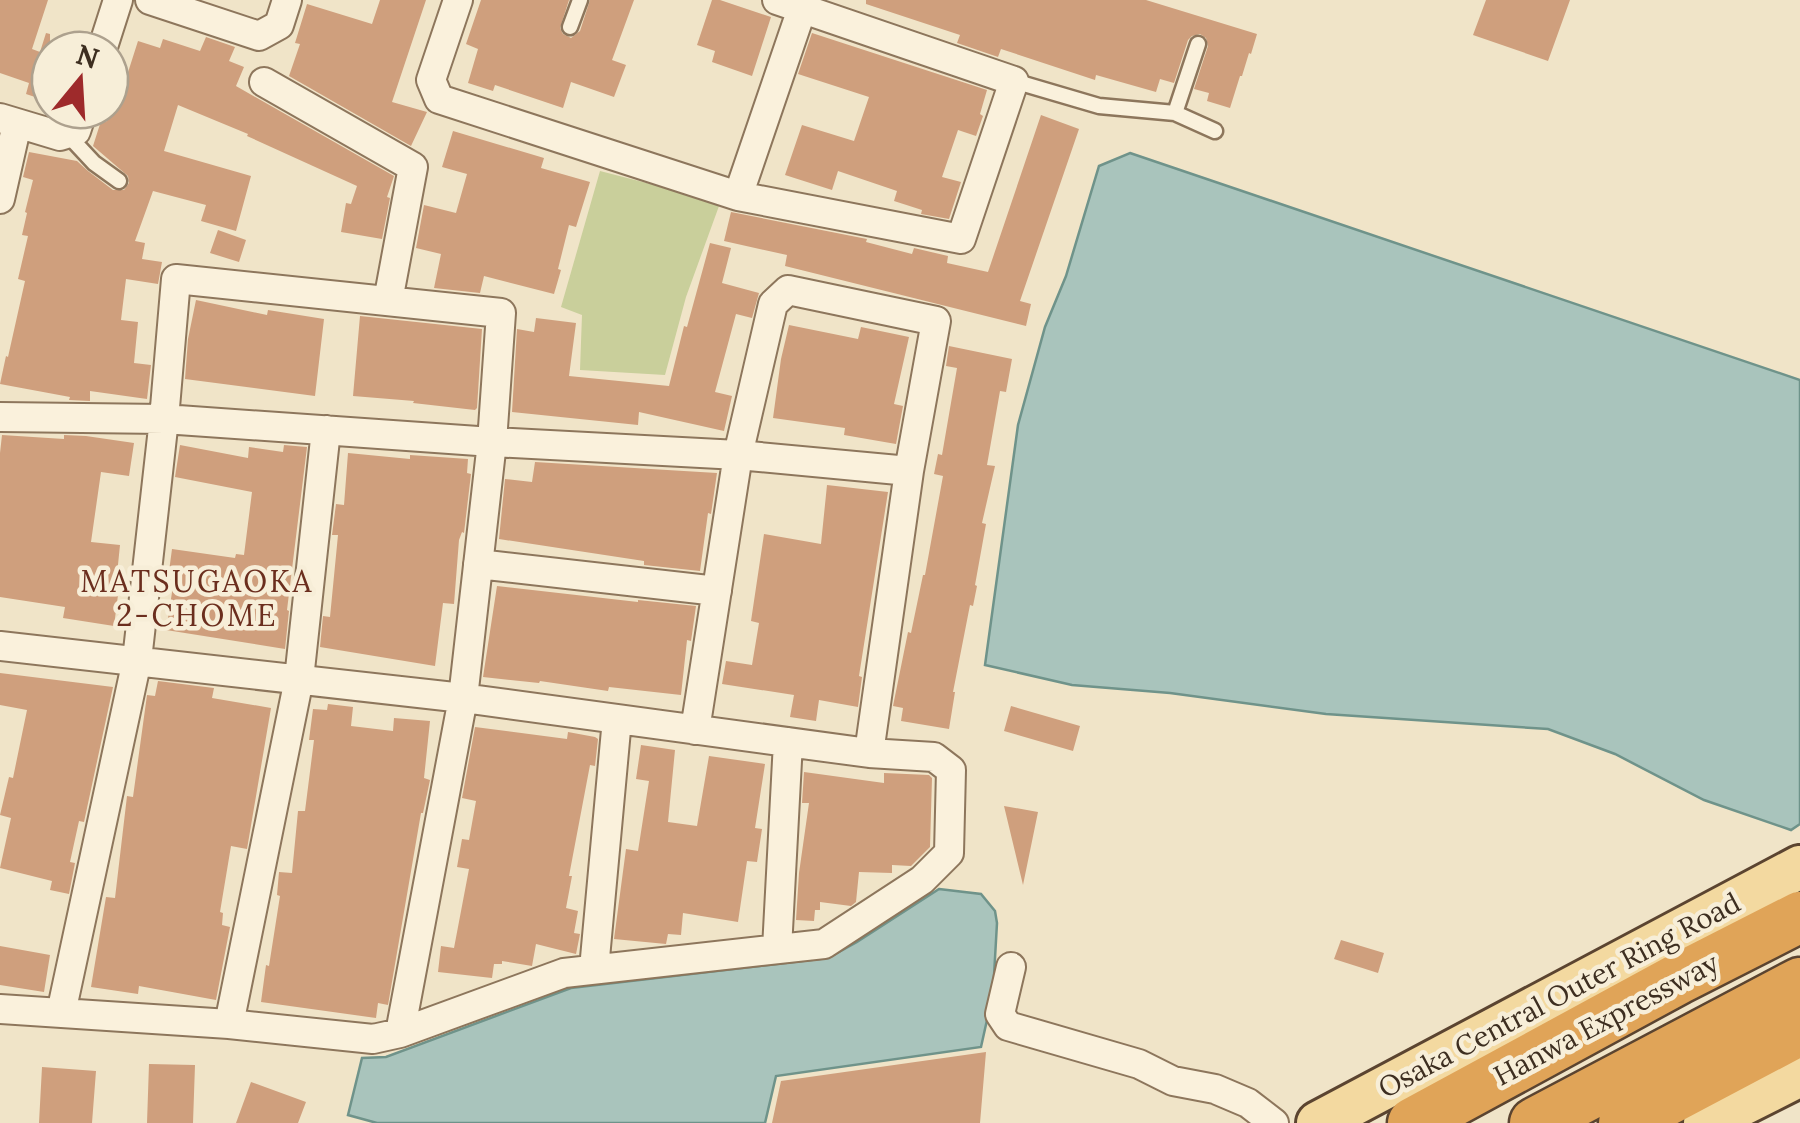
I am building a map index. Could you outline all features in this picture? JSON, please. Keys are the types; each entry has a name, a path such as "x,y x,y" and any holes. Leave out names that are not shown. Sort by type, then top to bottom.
{"highway":[{"name":"Hanwa Expressway","path":"1413,1123 1800,917"},
{"path":"1536,1123 1800,983"},
{"path":"1624,1123 1800,1030"}],"main road":[{"name":"Osaka Central Outer Ring Road","path":"1318,1123 1800,867"},
{"path":"1705,1123 1800,1075"}],"street":[{"path":"108,30 118,0"},
{"path":"150,0 259,36 279,24 287,0"},
{"path":"458,0 432,80 440,99 738,196 961,239 1014,82 795,3 738,196"},
{"path":"264,82 414,167 388,301"},
{"path":"0,199 8,121 60,136 76,130"},
{"path":"61,1012 137,660 176,279 501,313 492,442 463,698 400,1033"},
{"path":"695,730 738,455 773,304 788,290 936,321 909,471 870,752"},
{"path":"0,417 164,418 738,455 909,471"},
{"path":"228,1024 299,679 326,430"},
{"path":"478,564 717,591"},
{"path":"0,646 463,698 788,742 934,757 951,770 949,852 922,880 824,944 564,973 400,1033 373,1039 228,1024 0,1009"},
{"path":"594,969 616,719"},
{"path":"776,949 788,742"},
{"path":"1011,967 1000,1014 1008,1026 1139,1064 1173,1081 1215,1089 1248,1102 1274,1123"}],"lane":[{"path":"570,27 580,0"},
{"path":"1175,113 1198,44"},
{"path":"1014,82 1099,106 1175,113 1215,130"},
{"path":"67,134 94,163 119,180"}],"green space":[{"path":"600,171 719,206 686,297 665,375 580,370 582,315 561,307"}],"water":[{"path":"1130,153 1800,380 1800,824 1791,830 1704,800 1615,754 1548,729 1326,714 1170,693 1072,685 985,665 1018,425 1045,327 1066,276 1099,166"},
{"path":"939,889 981,894 995,911 993,993 981,1047 776,1076 765,1123 377,1123 348,1115 362,1058 386,1057 571,988 828,958"}],"building":[{"path":"0,0 48,0 38,30 30,30 30,95 26,94 29,83 0,73"},
{"path":"380,0 426,0 392,102 427,112 411,146 289,76 307,4 372,24"},
{"path":"481,0 569,0 560,28 571,38 580,31 590,0 634,0 612,60 626,65 614,97 571,82 563,108 495,85 493,91 468,83 478,49 466,44"},
{"path":"712,0 771,17 752,76 712,62 715,51 697,45"},
{"path":"866,0 1146,0 1257,34 1230,108 1207,101 1209,93 1194,89 1208,46 1200,34 1188,40 1174,83 1160,79 1156,92 1096,75 1095,80 1001,49 998,57 957,43 960,35 866,4"},
{"path":"1486,0 1570,0 1548,61 1473,35"},
{"path":"812,33 987,90 976,136 958,130 942,177 961,182 949,219 921,214 922,210 894,201 897,191 838,171 832,190 785,175 802,125 854,141 869,97 798,74"},
{"path":"206,37 235,47 229,61 244,67 236,86 394,176 382,239 341,232 346,203 351,204 357,186 178,105 164,151 251,176 236,231 201,221 206,205 153,191 135,241 145,243 142,259 162,262 158,284 126,279 121,320 138,322 134,363 151,365 147,399 90,391 90,401 69,400 70,397 0,384 25,281 18,279 28,236 22,235 33,180 23,177 29,152 77,161 113,190 124,190 128,176 93,146 98,130 130,130 130,66 138,41 160,48 163,39 200,51"},
{"path":"1041,115 1079,129 1020,301 1031,304 1026,326 785,266 787,255 724,241 731,212 867,239 866,242 912,254 914,248 948,256 947,263 988,272"},
{"path":"453,131 544,158 541,168 590,182 576,227 569,225 554,294 484,276 480,293 434,288 441,254 416,248 424,205 456,213 467,174 442,167"},
{"path":"218,230 246,240 239,262 210,253"},
{"path":"710,243 731,248 722,283 759,293 752,318 736,314 715,392 732,396 724,431 639,412 638,425 512,412 517,329 534,332 536,318 576,323 569,376 669,386"},
{"path":"196,300 267,315 268,310 324,319 315,396 185,379"},
{"path":"360,316 482,329 477,408 353,396"},
{"path":"789,325 858,339 861,327 909,337 894,404 903,406 896,444 844,435 845,428 773,418"},
{"path":"949,346 1012,359 1006,392 1000,391 987,465 995,466 949,729 901,721 903,708 893,706 925,575 943,476 934,474 938,454 942,455 957,368 946,366"},
{"path":"2,435 64,439 64,435 86,436 134,443 129,476 101,472 91,542 120,545 114,626 63,618 65,607 0,597"},
{"path":"180,445 248,458 249,447 283,452 284,445 307,447 285,649 166,630 174,580 168,579 172,549 235,558 236,554 244,555 252,492 175,477"},
{"path":"348,453 468,459 467,473 471,474 464,533 459,540 454,604 443,603 435,666 320,647 323,616 330,617 338,535 332,535 336,504 344,505"},
{"path":"535,462 717,473 700,571 499,539 505,479 532,482"},
{"path":"827,485 888,492 859,676 862,677 858,707 819,700 816,721 790,717 794,695 722,684 726,661 752,665 759,623 751,621 764,534 821,544"},
{"path":"497,586 696,606 691,641 687,640 681,695 483,677"},
{"path":"0,673 113,687 84,822 79,821 70,862 75,863 69,894 50,890 52,881 0,868 11,818 0,815 9,777 13,778 27,710 0,705"},
{"path":"158,681 214,688 212,698 271,708 247,849 231,846 220,912 222,925 230,927 216,1000 139,986 138,994 91,987 106,897 115,898 127,796 133,797 147,695 155,696"},
{"path":"328,704 353,707 351,726 393,731 394,718 430,721 424,778 430,780 388,1005 378,1003 376,1018 261,1002 280,896 279,872 292,873 298,811 305,811 314,740 309,740 313,709 327,710"},
{"path":"1011,706 1080,726 1073,751 1004,731"},
{"path":"475,727 567,739 568,732 598,739 569,876 566,908 578,911 574,933 580,934 576,954 536,944 532,966 502,961 494,964 492,978 438,972 441,946 454,948 469,869 457,867 462,839 469,840 476,801 462,798"},
{"path":"641,745 675,750 668,822 697,826 709,756 765,764 755,828 762,829 757,862 747,861 738,922 683,913 681,935 668,934 666,944 614,939 626,849 638,851 649,781 636,779"},
{"path":"804,772 884,783 884,773 932,778 930,847 911,866 892,865 892,873 859,872 856,902 851,906 820,902 814,921 796,920 809,803 802,803"},
{"path":"1004,806 1038,812 1023,885"},
{"path":"1341,940 1384,953 1378,973 1334,959"},
{"path":"0,946 50,955 44,992 0,985"},
{"path":"986,1052 980,1123 772,1123 781,1081"},
{"path":"149,1064 195,1065 193,1123 147,1123"},
{"path":"42,1067 96,1071 92,1123 39,1123"},
{"path":"251,1082 306,1102 298,1123 236,1123"}],"district":[{"name":"MATSUGAOKA 2-CHOME","path":"197,599"}]}
